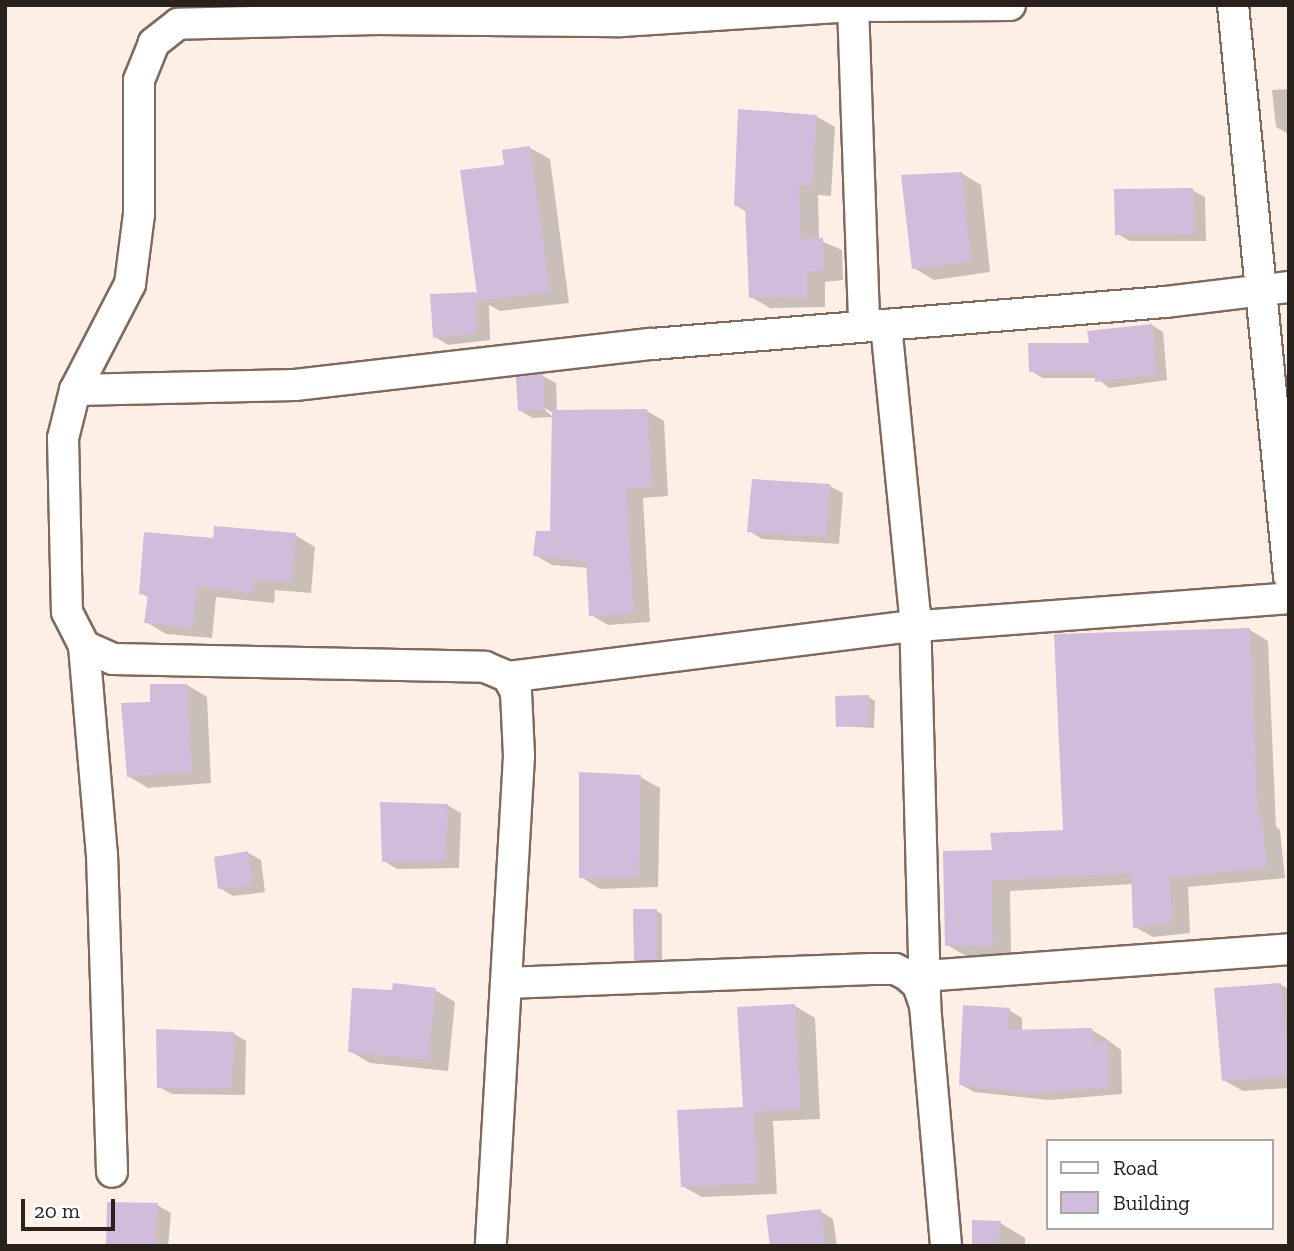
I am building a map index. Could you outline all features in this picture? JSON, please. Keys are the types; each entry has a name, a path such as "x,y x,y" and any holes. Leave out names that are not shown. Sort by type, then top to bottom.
{"street":[{"path":"112,1172 102,854 84,646 68,612 63,438 75,390 130,284 139,214 139,80 154,43 177,24 383,12 622,21 853,6 1010,5"},
{"path":"1233,5 1275,289 1289,576"},
{"path":"853,6 875,326 915,626 925,991 946,1246"},
{"path":"75,390 295,385 652,344 1275,289"},
{"path":"84,646 113,659 485,667 508,677 915,626 1289,598"},
{"path":"491,1246 519,755 516,692 508,677"},
{"path":"506,983 895,969 925,991 1289,949"}],"building":[{"path":"738,109 817,115 812,186 799,185 801,240 823,238 825,270 807,272 807,297 749,298 745,206 734,206"},
{"path":"530,146 550,292 478,301 460,170 504,165 502,150"},
{"path":"962,172 971,261 912,269 901,175"},
{"path":"1193,188 1194,234 1115,235 1114,189"},
{"path":"476,292 477,333 433,338 430,294"},
{"path":"1152,324 1156,374 1095,382 1094,372 1029,372 1028,343 1089,343 1087,331"},
{"path":"543,374 545,410 518,411 516,377"},
{"path":"647,409 652,487 626,489 634,613 589,616 586,561 533,556 536,531 550,531 552,410"},
{"path":"752,479 830,484 826,537 747,532"},
{"path":"214,526 296,533 291,582 255,579 254,593 196,587 193,628 144,623 148,595 139,594 144,532 213,538"},
{"path":"1250,628 1258,818 1262,817 1267,868 1170,877 1172,923 1133,928 1131,873 992,881 993,945 945,946 943,851 992,850 990,833 1063,830 1054,634"},
{"path":"150,684 187,684 192,772 127,777 121,703 150,702"},
{"path":"869,695 868,726 836,727 835,696"},
{"path":"579,772 641,775 639,877 579,878"},
{"path":"380,802 448,804 446,861 382,862"},
{"path":"248,851 253,885 218,889 214,857"},
{"path":"633,909 657,909 657,960 634,961"},
{"path":"393,983 436,988 428,1060 348,1052 352,988 392,990"},
{"path":"1281,983 1289,1076 1222,1081 1214,988"},
{"path":"795,1004 801,1109 754,1111 757,1183 681,1187 677,1110 743,1107 737,1007"},
{"path":"963,1005 1010,1008 1008,1030 1092,1028 1093,1042 1108,1041 1109,1087 1034,1093 959,1085"},
{"path":"156,1029 234,1032 232,1088 157,1088"},
{"path":"107,1202 158,1203 155,1246 106,1246"},
{"path":"821,1209 825,1246 770,1246 766,1215"},
{"path":"972,1220 1001,1221 998,1246 972,1246"}]}
